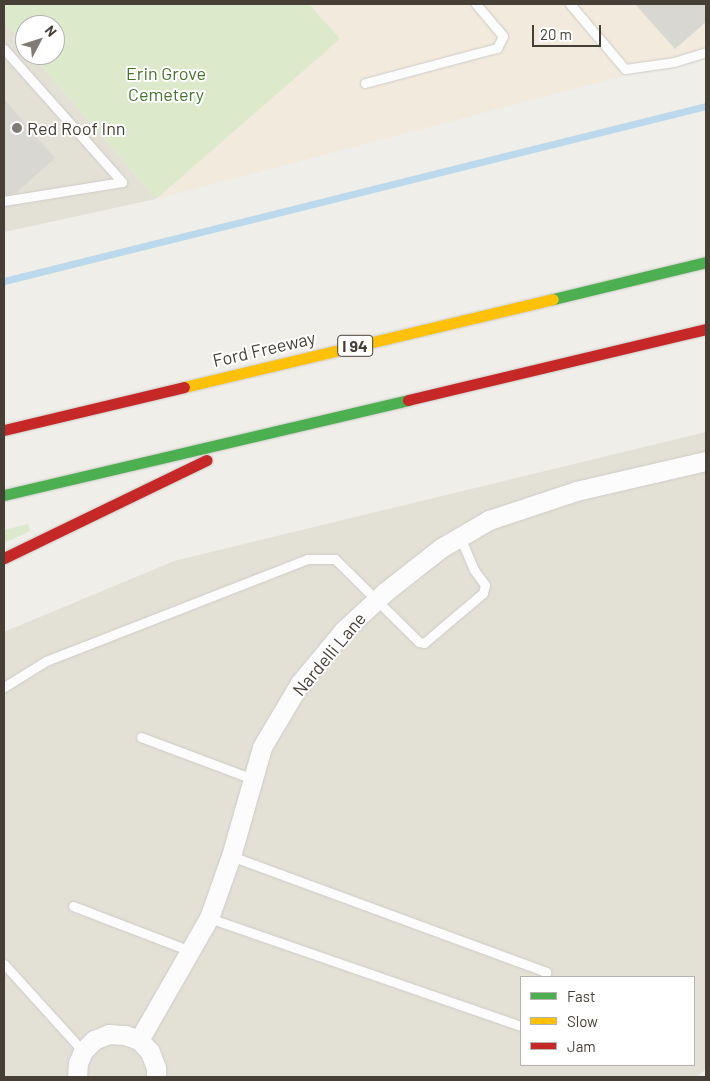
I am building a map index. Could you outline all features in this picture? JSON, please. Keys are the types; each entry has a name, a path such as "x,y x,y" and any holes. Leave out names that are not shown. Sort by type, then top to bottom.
{"highway":[{"name":"Ford Freeway","path":"4,430 706,262"},
{"path":"4,495 706,329"},
{"path":"4,558 251,438"}],"street":[{"name":"Nardelli Lane","path":"139,1040 209,918 231,856 262,747 300,683 344,630 376,600 441,548 489,520 526,506 706,461"},
{"path":"76,1077 78,1063 83,1050 94,1040 109,1034 125,1034 139,1040 150,1052 156,1077"}],"lane":[{"path":"365,83 497,48 503,36 476,4"},
{"path":"570,4 625,69 674,62 706,52"},
{"path":"4,50 122,182 4,201"},
{"path":"4,687 46,660 307,559 335,559 419,642 424,643 478,598 486,585 474,570 460,537"},
{"path":"141,737 253,779"},
{"path":"231,856 546,972 544,976"},
{"path":"73,906 190,951"},
{"path":"209,918 520,1026"},
{"path":"4,964 83,1050"}],"shaded area":[{"path":"309,4 706,4 706,54 156,199 340,39"},
{"path":"4,22 15,35 15,65 41,65 156,199 4,232"},
{"path":"706,432 706,1069 697,1077 4,1077 4,632 174,561"}],"green space":[{"name":"Erin Grove Cemetery","path":"4,4 309,4 340,39 156,199 41,65 65,65 65,15 15,15 15,35 4,22"},
{"path":"28,524 30,531 4,543 4,530"}],"building":[{"path":"635,4 706,4 706,22 675,49"},
{"name":"Red Roof Inn","path":"4,99 55,158 16,193 4,195"}],"waterway":[{"path":"4,281 706,106"}],"traffic: fast":[{"path":"553,299 706,262"},
{"path":"4,495 408,400"}],"traffic: slow":[{"path":"184,387 553,299"}],"traffic: jam":[{"path":"408,400 706,329"},
{"path":"4,430 184,387"},
{"path":"4,558 207,460"}],"place":[{"name":"Red Roof Inn","path":"17,128"}]}
